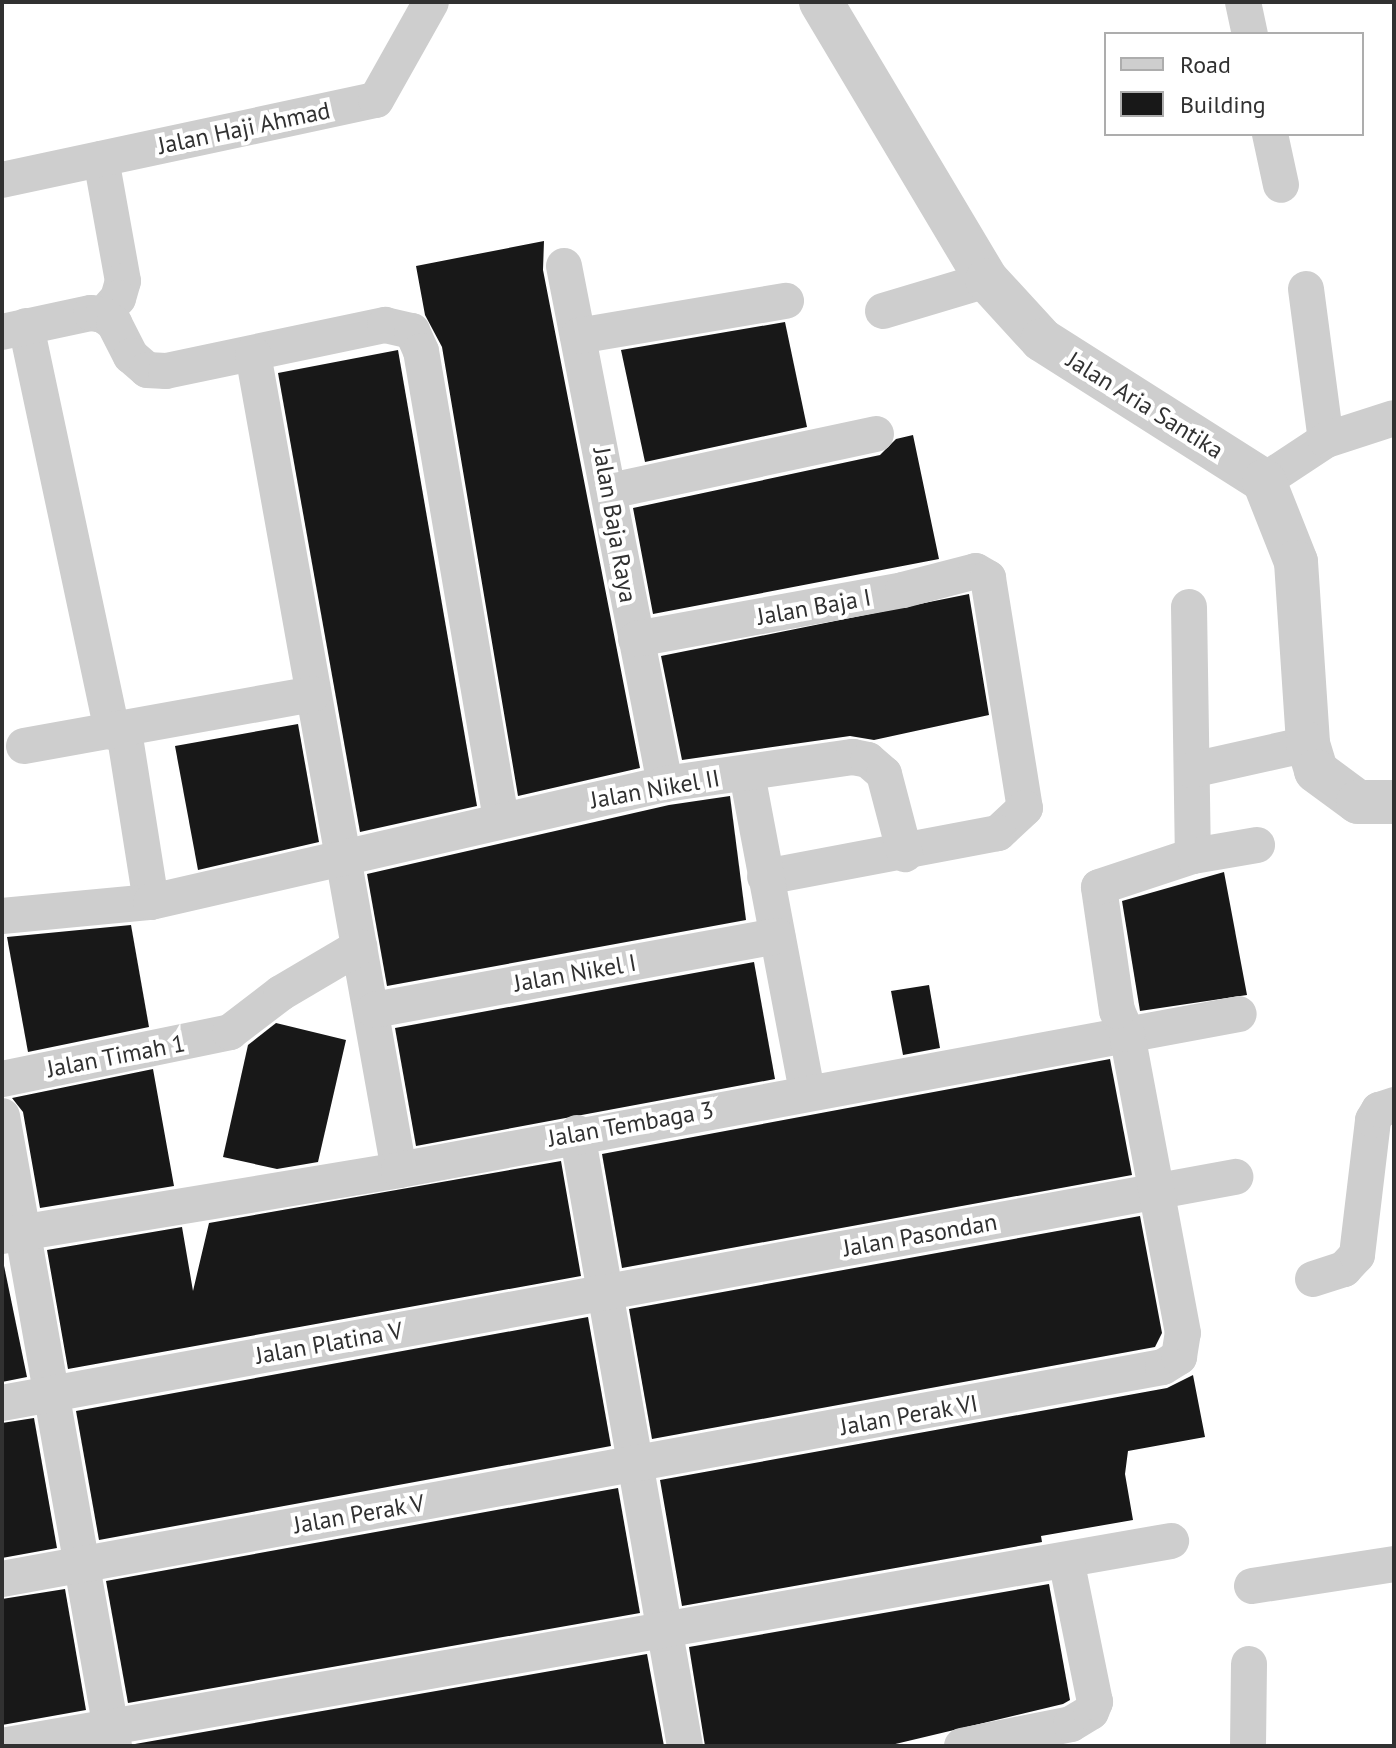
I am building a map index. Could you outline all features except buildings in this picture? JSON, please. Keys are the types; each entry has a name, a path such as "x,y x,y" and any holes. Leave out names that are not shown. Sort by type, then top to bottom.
{"street":[{"name":"Jalan Haji Ahmad","path":"2,180 376,100 431,2"},
{"name":"Jalan Aria Santika","path":"821,2 987,280 1042,340 1264,481"},
{"path":"1243,2 1250,32"},
{"path":"1270,136 1281,185"},
{"path":"101,159 123,281 118,298 103,315"},
{"name":"Jalan Baja Raya","path":"564,266 665,784"},
{"path":"883,311 987,280"},
{"path":"1306,289 1326,440"},
{"path":"578,336 786,301"},
{"path":"151,902 118,731 14,329 91,313 103,315 114,323 131,356 147,370 166,371 385,325 401,324 417,338 501,819"},
{"path":"253,354 312,694 359,947 374,1010 399,1170"},
{"path":"1394,418 1326,440 1264,481 1296,562 1308,744 1316,771 1358,802 1394,802"},
{"path":"610,491 876,434"},
{"name":"Jalan Baja I","path":"636,639 903,590 976,571 988,578 1025,808 998,833 905,854"},
{"path":"1189,607 1193,856"},
{"path":"24,746 312,694"},
{"path":"1192,770 1308,744"},
{"name":"Jalan Nikel II","path":"2,916 151,902 342,855 665,784 853,757 868,760 884,774 905,854"},
{"path":"747,774 807,1092"},
{"path":"1157,1191 1127,1034 1117,1011 1099,887 1193,856 1257,845"},
{"path":"765,877 905,854"},
{"name":"Jalan Nikel I","path":"374,1010 777,936"},
{"name":"Jalan Timah 1","path":"2,1079 230,1032 281,993 359,947"},
{"name":"Jalan Tembaga 3","path":"13,1234 399,1170 577,1133 1239,1014"},
{"path":"1313,1279 1344,1269 1357,1255 1373,1120 1379,1110 1394,1105"},
{"path":"2,1116 13,1234 51,1394 112,1736"},
{"path":"577,1133 685,1746"},
{"name":"Jalan Pasondan","path":"606,1292 1235,1177"},
{"name":"Jalan Perak VI","path":"636,1464 1153,1371 1179,1357 1183,1333 1157,1191"},
{"name":"Jalan Platina V","path":"2,1403 606,1292"},
{"name":"Jalan Perak V","path":"2,1579 636,1464"},
{"path":"2,1746 112,1736 665,1629 1171,1541"},
{"path":"962,1746 1071,1724 1091,1712 1095,1702 1066,1560"},
{"path":"1252,1586 1394,1564"},
{"path":"1248,1746 1249,1664"}]}
